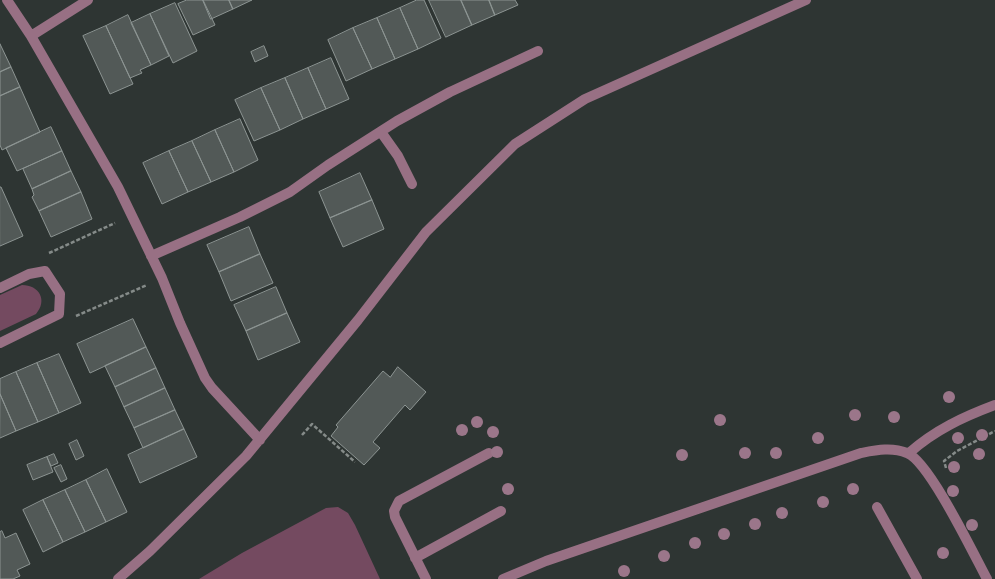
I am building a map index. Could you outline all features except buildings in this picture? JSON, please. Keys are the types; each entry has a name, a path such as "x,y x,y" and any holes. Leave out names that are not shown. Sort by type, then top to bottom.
{"street":[{"path":"6,0 31,36 132,215 162,278 180,323 205,378 212,388 260,440"},
{"path":"31,36 88,0"},
{"path":"118,579 150,551 229,474 260,440 358,320 426,232 515,144 585,99 806,0"},
{"path":"151,256 240,217 290,192 328,165 450,92 538,51"},
{"path":"381,132 398,156 412,184"},
{"path":"0,288 29,274 45,272 60,294 59,314 0,343"},
{"path":"909,453 940,429 964,417 995,405"},
{"path":"504,579 546,561 862,453 895,449 909,453 923,468 936,486 986,579"},
{"path":"426,579 394,516 394,511 399,501 489,454"},
{"path":"877,507 917,579"},
{"path":"415,558 501,512"}],"path":[{"path":"45,272 44,255 132,215"},
{"path":"59,314 73,318 162,278"},
{"path":"302,435 312,424 355,462"},
{"path":"948,472 944,461 957,451 995,431"}],"shaded area":[{"path":"22,285 37,290 40,294 40,309 36,314 0,331 0,295"},
{"path":"338,507 348,513 355,525 380,579 199,579 242,553 326,508"}]}
